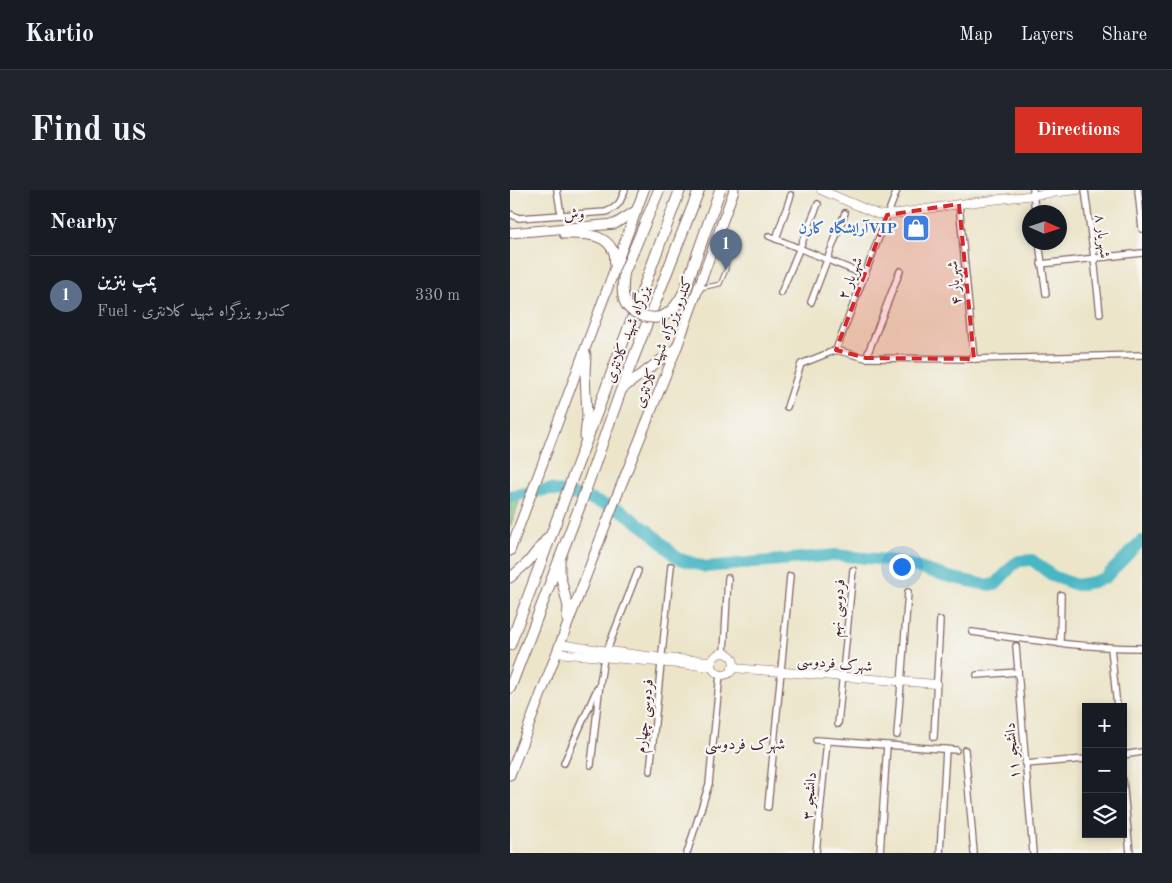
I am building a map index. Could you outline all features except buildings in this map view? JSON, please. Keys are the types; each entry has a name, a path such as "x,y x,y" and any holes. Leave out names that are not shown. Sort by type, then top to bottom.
{"highway":[{"path":"657,190 624,273 622,286 625,303 629,308 636,314 650,318 664,316 678,305 720,190"},
{"name":"بزرگراه شهید کلانتری","path":"554,529 680,190"},
{"name":"بزرگراه شهید کلانتری","path":"560,557 621,390 699,190"},
{"path":"510,645 554,529"},
{"path":"510,688 560,557"}],"main road":[{"path":"510,551 644,190"},
{"name":"کندرو بزرگراه شهید کلانتری","path":"566,629 677,347 734,190"},
{"name":"وش","path":"510,234 614,224 637,210"},
{"path":"539,231 562,234 589,234 606,241 614,253 615,268"},
{"path":"621,390 677,347"},
{"path":"583,450 587,416 586,348"},
{"path":"510,578 533,557 554,529"},
{"path":"510,775 566,629 568,607 560,574 560,557"}],"street":[{"path":"557,190 561,215"},
{"path":"510,214 519,218 606,212 615,208 621,202 625,190"},
{"path":"821,190 877,214 887,215 1033,193 1076,190"},
{"name":"۲ شهریار","path":"836,350 897,190"},
{"name":"شهریار ۸","path":"1085,190 1100,314"},
{"path":"1138,190 1142,229"},
{"path":"791,195 773,238 865,275"},
{"path":"781,293 818,204"},
{"name":"شهریار ۴","path":"959,204 974,359"},
{"path":"811,302 845,213"},
{"path":"1040,250 1046,294"},
{"path":"1041,264 1142,253"},
{"path":"866,358 900,271"},
{"path":"787,407 801,364 836,350 866,358 974,359 1142,355"},
{"name":"فردوسی چهارم","path":"650,771 671,566"},
{"name":"فردوسی نهم","path":"838,724 853,570"},
{"path":"591,765 600,683 606,654 638,571"},
{"path":"768,807 790,576"},
{"path":"724,652 728,578"},
{"path":"897,735 908,592"},
{"path":"1060,644 1061,595"},
{"path":"934,738 940,620"},
{"path":"972,632 1060,644 1111,648 1142,648"},
{"name":"دانشجو ۱۱","path":"1016,646 1033,853"},
{"path":"559,648 712,664"},
{"path":"1111,648 1117,703"},
{"path":"724,652 730,655 733,667 729,673 720,674 715,672 712,664 714,656 724,652"},
{"name":"شهرک فردوسی","path":"733,667 936,682"},
{"path":"977,675 1018,672"},
{"path":"687,853 709,784 720,674"},
{"path":"564,762 600,683"},
{"path":"816,740 956,750"},
{"name":"دانشجو ۳","path":"816,853 827,741"},
{"path":"880,853 887,745"},
{"path":"940,853 946,749"},
{"path":"965,750 974,853"},
{"path":"1127,754 1142,752"},
{"path":"1025,764 1082,759"},
{"path":"1124,793 1130,853"}],"lane":[{"path":"698,289 720,284 726,270 727,259 719,258 713,249"}],"highlighted area":[{"path":"959,204 974,359 866,358 836,350 887,215"}],"green space":[{"path":"520,499 510,527 510,500"}],"waterway":[{"path":"510,496 550,489 587,498 622,511 653,534 677,558 706,567 835,555 897,561 949,577 995,585 1013,565 1019,561 1032,560 1053,576 1076,585 1105,578 1142,541"}],"place":[{"name":"آرایشگاه کارنVIP","path":"916,228"},
{"name":"پمپ بنزین","path":"726,270"}],"district":[{"name":"شهرک فردوسی","path":"745,743"}]}
